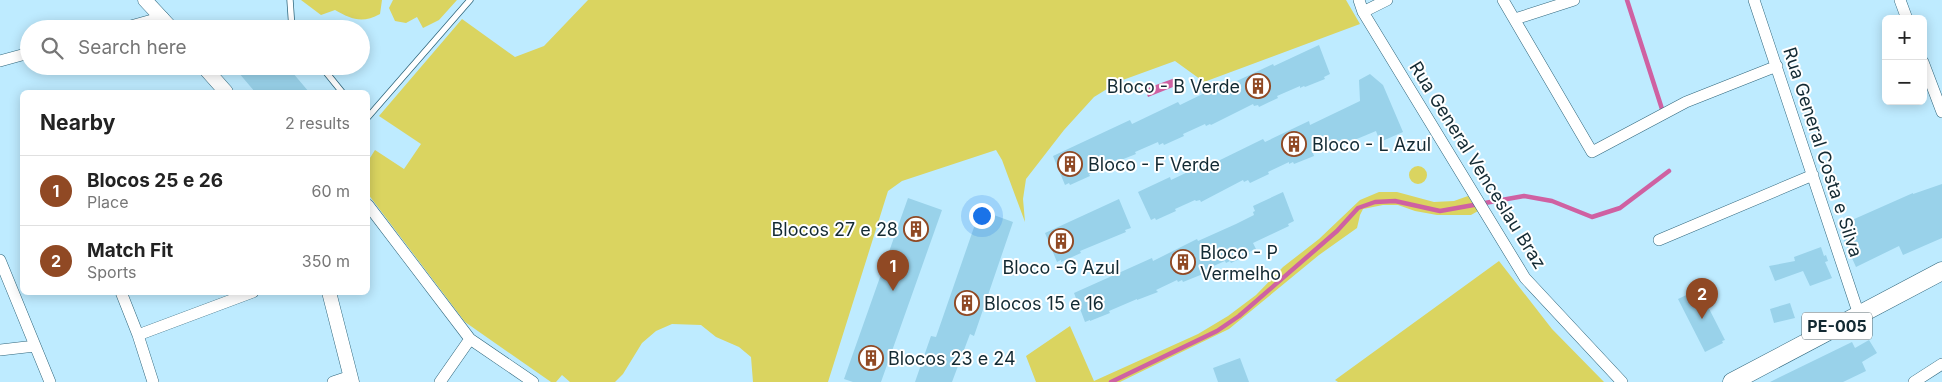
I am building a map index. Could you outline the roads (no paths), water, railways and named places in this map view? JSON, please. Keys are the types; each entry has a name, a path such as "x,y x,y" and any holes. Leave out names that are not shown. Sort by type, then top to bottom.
{"main road":[{"name":"PE-005","path":"1732,382 1942,271"}],"street":[{"path":"145,0 165,20"},
{"name":"Rua General Venceslau Braz","path":"1359,0 1363,12 1525,278 1622,382"},
{"path":"1363,12 1387,0"},
{"path":"1503,0 1592,152 1686,102 1777,66"},
{"path":"1515,19 1574,0"},
{"name":"Rua General Costa e Silva","path":"1754,0 1859,315"},
{"path":"1900,0 1906,15"},
{"path":"152,20 163,17"},
{"path":"0,61 20,55"},
{"path":"1927,73 1942,112"},
{"path":"211,75 224,90"},
{"path":"1660,243 1813,175"},
{"path":"370,208 470,339 533,382"},
{"path":"0,260 50,382"},
{"path":"122,295 138,335 153,382"},
{"path":"138,335 245,295"},
{"path":"330,295 352,379 333,382"},
{"path":"440,382 470,339"},
{"path":"0,350 35,346"},
{"path":"1914,382 1942,364"}],"lane":[{"path":"290,0 291,20"},
{"path":"370,115 470,0"},
{"path":"328,75 340,90"}],"waterway":[{"path":"1627,0 1662,109"},
{"path":"1111,382 1217,331 1239,316 1337,231 1358,208 1375,202 1395,201 1440,211 1524,196 1552,201 1592,217 1620,208 1669,171"}],"place":[{"name":"Bloco - B Verde","path":"1258,86"},
{"name":"Bloco - L Azul","path":"1294,144"},
{"name":"Bloco - F Verde","path":"1070,164"},
{"name":"Blocos 27 e 28","path":"916,229"},
{"name":"Bloco -G Azul","path":"1061,241"},
{"name":"Bloco - P Vermelho","path":"1183,262"},
{"name":"Blocos 25 e 26","path":"893,291"},
{"name":"Blocos 15 e 16","path":"967,303"},
{"name":"Match Fit","path":"1702,319"},
{"name":"Blocos 23 e 24","path":"871,358"}]}
